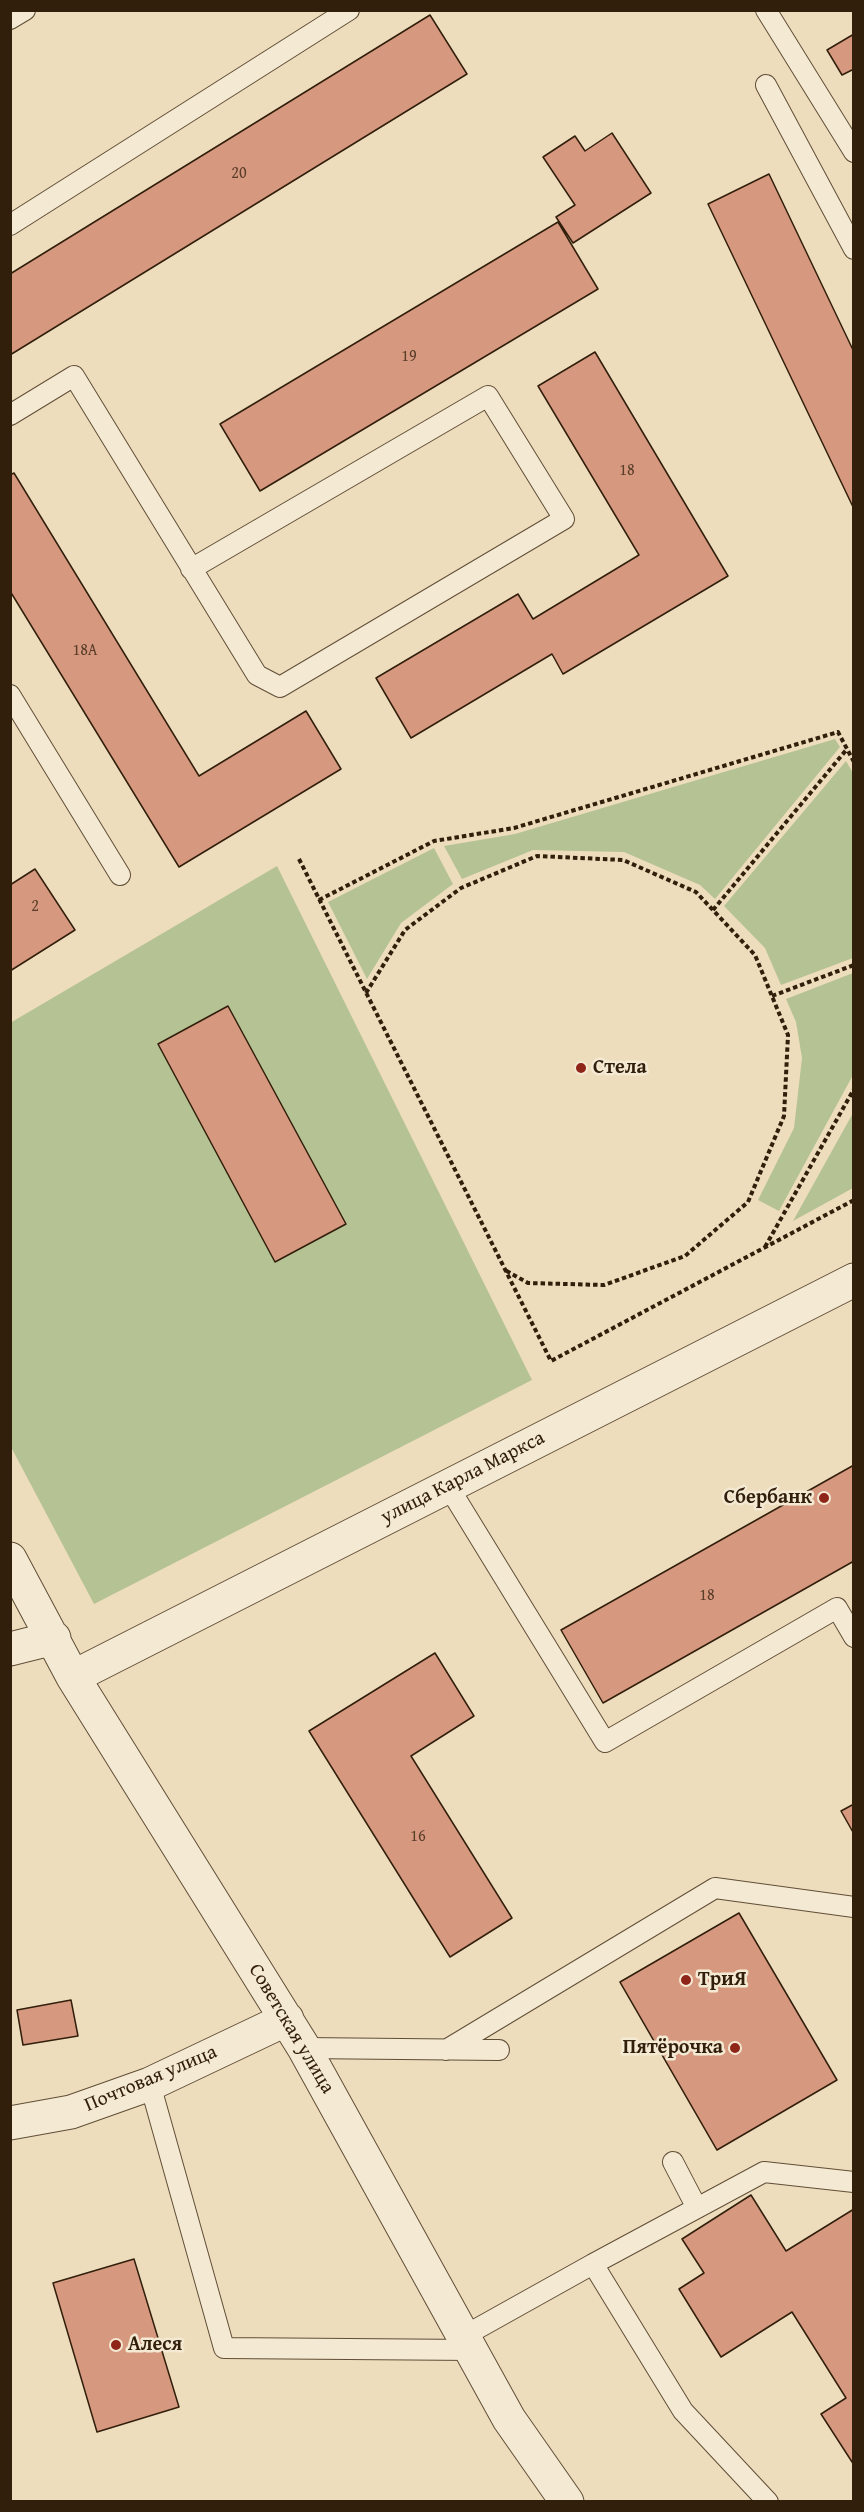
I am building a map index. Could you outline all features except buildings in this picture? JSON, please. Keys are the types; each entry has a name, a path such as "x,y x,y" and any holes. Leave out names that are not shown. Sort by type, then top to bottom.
{"street":[{"name":"улица Карла Маркса","path":"73,1677 854,1280"},
{"name":"Советская улица","path":"10,1559 73,1677 304,2048 509,2419 567,2502"},
{"path":"10,1649 54,1638"},
{"name":"Почтовая улица","path":"10,2123 71,2112 150,2084 287,2019"}],"lane":[{"path":"10,19 25,10"},
{"path":"10,225 349,10"},
{"path":"766,10 854,152"},
{"path":"766,85 854,249"},
{"path":"10,416 74,376 256,675 280,687 564,519 488,396 191,568"},
{"path":"10,695 120,875"},
{"path":"448,1486 606,1742 837,1608 854,1637"},
{"path":"446,2050 715,1888 854,1907"},
{"path":"304,2048 499,2050"},
{"path":"150,2084 224,2348 468,2343 593,2264 764,2172 854,2182"},
{"path":"673,2162 697,2208"},
{"path":"593,2264 683,2411 768,2502"}],"path":[{"path":"319,900 435,841 514,828 838,732 854,762"},
{"path":"713,910 847,749"},
{"path":"366,993 405,930 461,888 537,856 623,860 696,892 755,955 788,1035 784,1116 748,1202 685,1256 604,1285 528,1283 506,1270"},
{"path":"299,859 551,1360 854,1200"},
{"path":"772,996 854,965"},
{"path":"765,1247 854,1089"}],"green space":[{"path":"835,739 840,747 715,899 700,885 624,852 533,850 462,879 444,846 515,834"},
{"path":"846,761 854,775 853,958 781,985 765,948 724,906"},
{"path":"434,848 453,884 401,923 367,979 328,902"},
{"path":"277,866 532,1380 94,1604 11,1447 10,1023"},
{"path":"853,973 853,1075 779,1211 758,1200 794,1128 802,1058 796,1022 786,999"},
{"path":"853,1113 853,1188 793,1221"}],"place":[{"name":"Стела","path":"581,1068"},
{"name":"Сбербанк","path":"824,1498"},
{"name":"ТриЯ","path":"686,1980"},
{"name":"Пятёрочка","path":"735,2048"},
{"name":"Алеся","path":"116,2345"}]}
